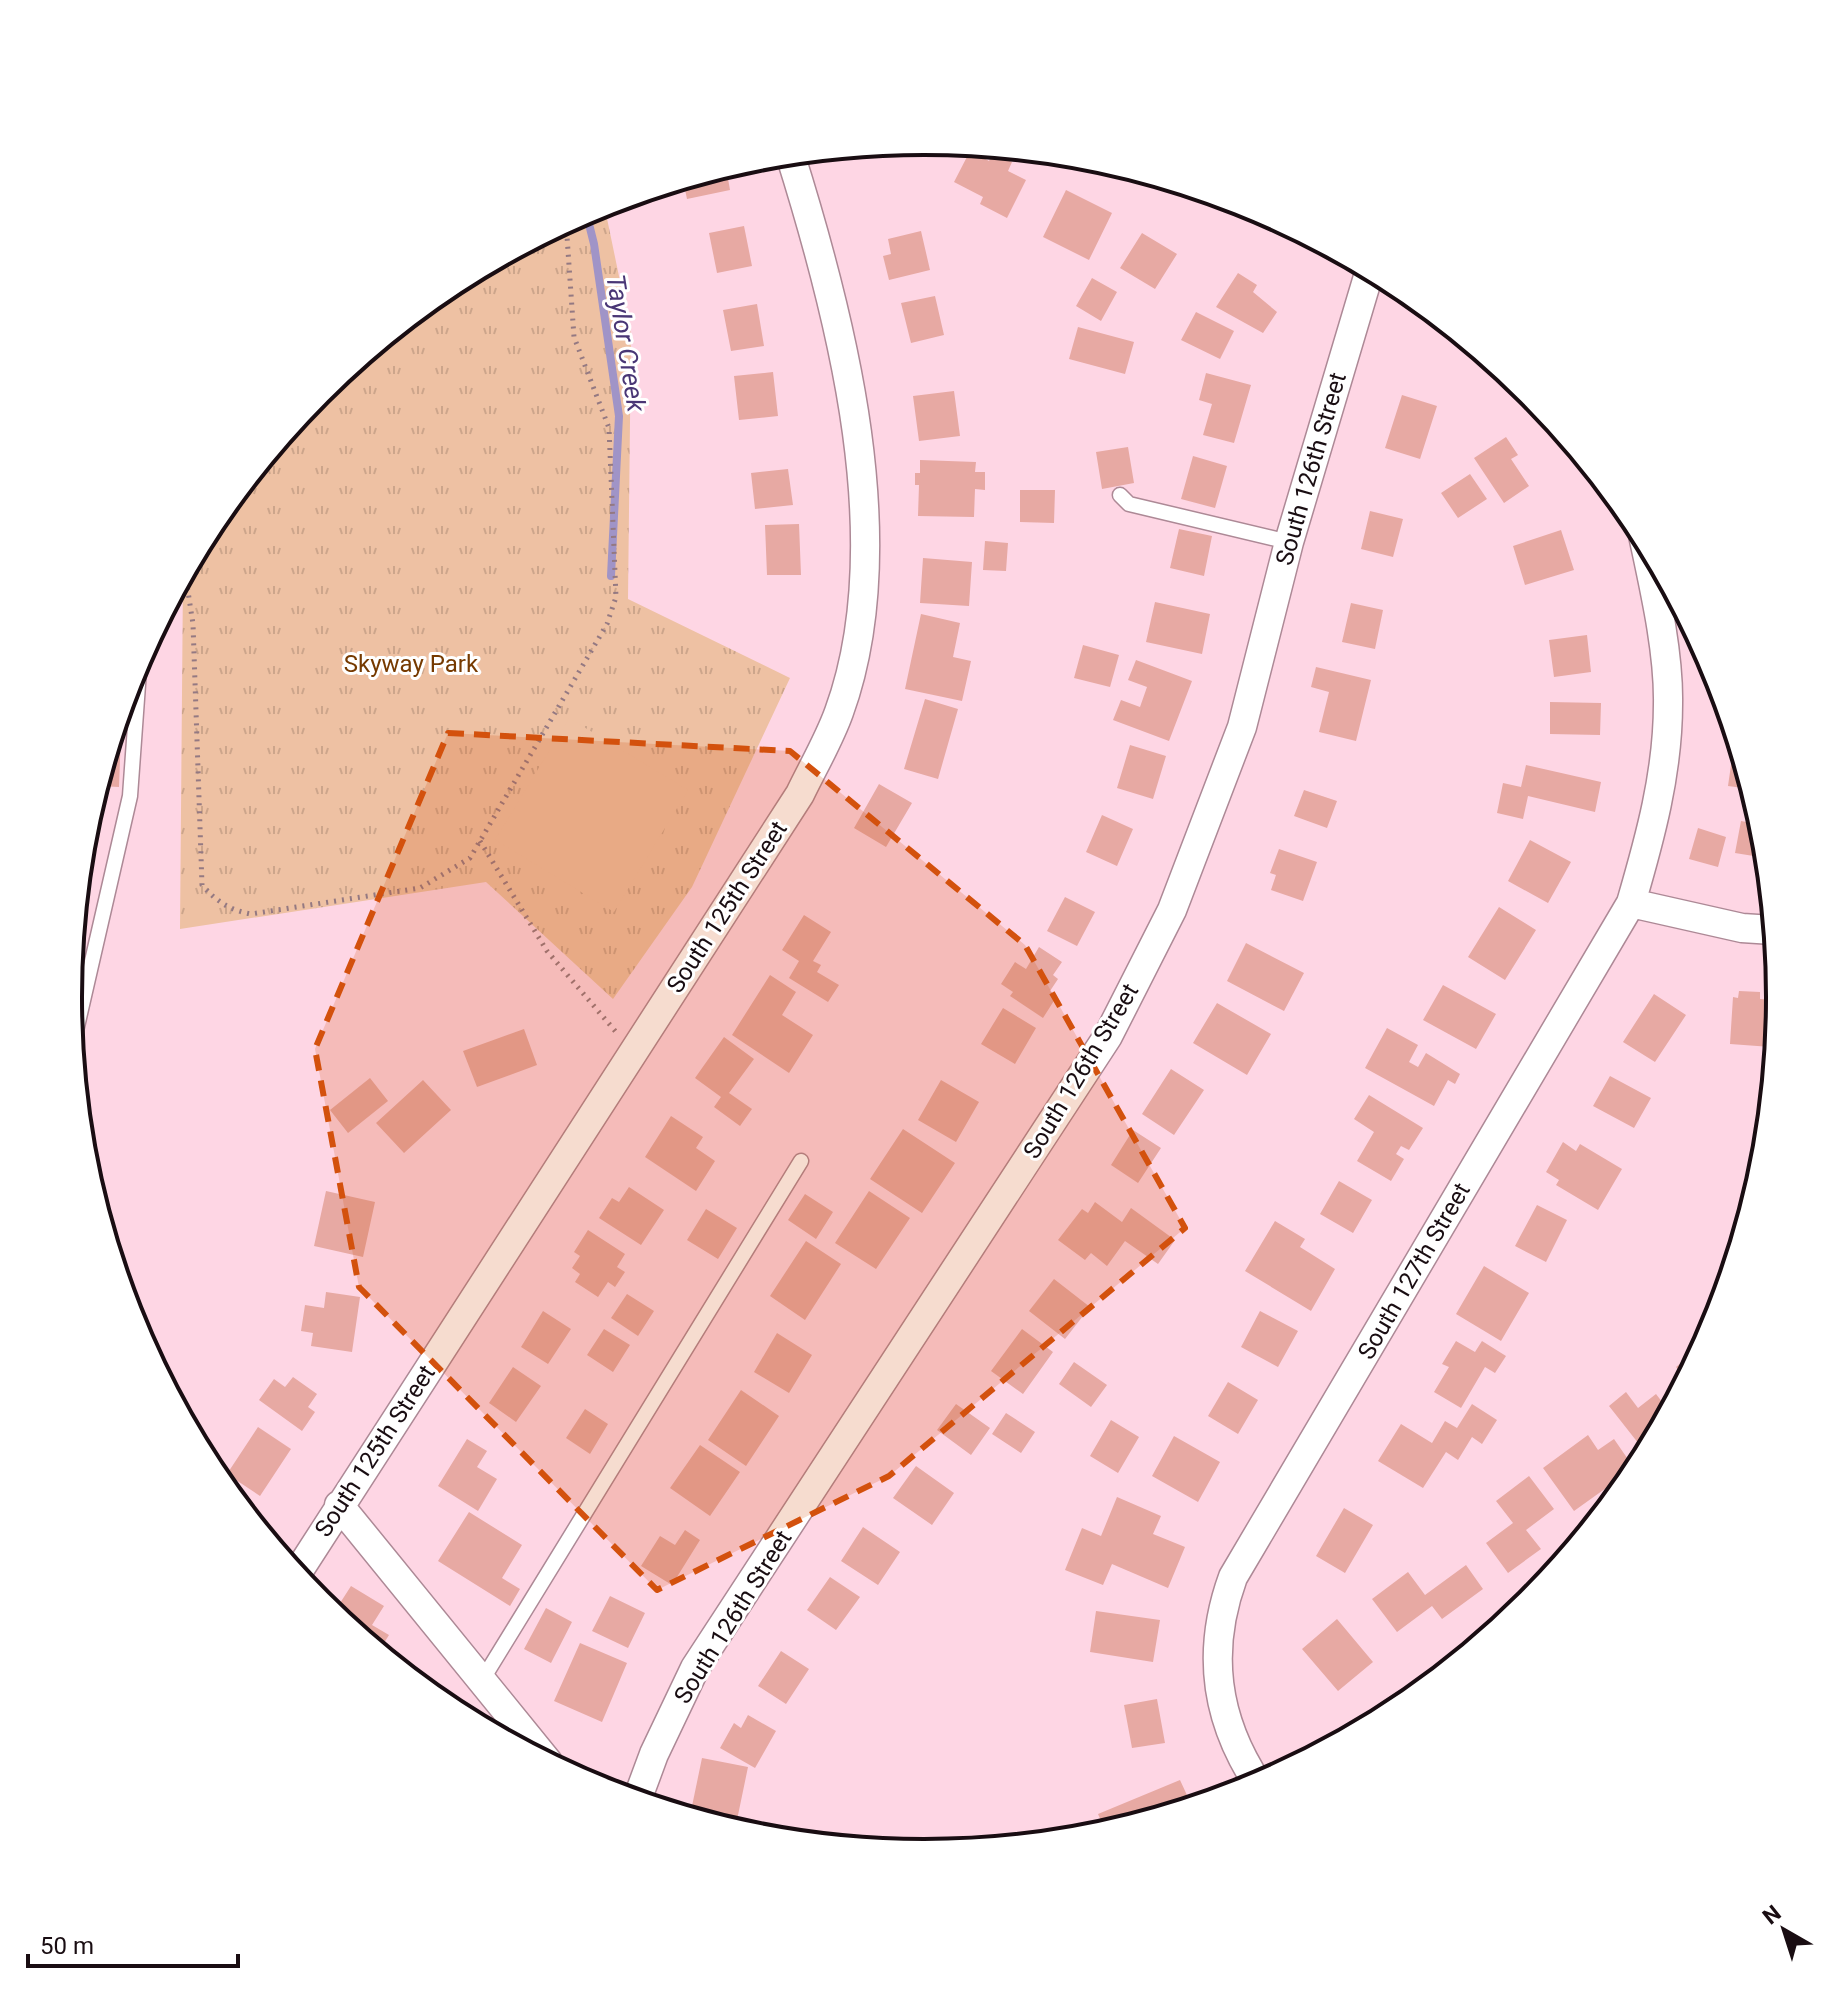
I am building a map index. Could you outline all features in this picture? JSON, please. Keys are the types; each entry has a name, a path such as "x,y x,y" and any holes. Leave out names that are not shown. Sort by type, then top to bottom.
{"street":[{"name":"South 125th Street","path":"303,1564 800,794 839,712 859,633 867,544 862,462 822,255 794,165"},
{"name":"South 126th Street","path":"641,1789 654,1754 695,1668 1108,1036 1172,910 1223,784 1242,727 1289,542 1367,281"},
{"name":"South 127th Street","path":"1250,1773 1236,1752 1220,1695 1217,1639 1233,1577 1631,903 1661,793 1669,703 1651,574"},
{"path":"1631,903 1742,928 1763,929"},
{"path":"339,1505 530,1740"}],"lane":[{"path":"1120,495 1129,504 1289,542"},
{"path":"82,1004 130,796 137,699"},
{"path":"481,1682 801,1161"}],"path":[{"path":"188,590 193,624 202,885 215,900 235,911 251,914 420,888 470,858 607,624 616,597 609,428 574,337 567,235"},
{"path":"480,841 547,951 633,1052"}],"highlighted area":[{"path":"448,733 790,751 1025,945 1185,1228 889,1476 657,1590 359,1287 315,1049"}],"green space":[{"name":"Skyway Park","path":"607,217 631,334 628,599 790,678 692,887 613,999 486,882 180,929 183,599 195,576 256,484 291,442 369,364 456,297 552,242"},
{"path":"336,395 339,404 322,409"},
{"path":"569,718 688,790 614,912 495,840"}],"building":[{"path":"967,157 989,161 990,158 1007,160 1012,162 1008,171 1026,180 1007,218 980,204 983,197 954,182"},
{"path":"728,179 730,190 687,199 685,190"},
{"path":"1066,190 1112,213 1089,260 1043,237"},
{"path":"744,226 752,266 717,273 709,233"},
{"path":"921,231 930,270 889,280 883,256 891,254 888,239"},
{"path":"1142,233 1177,254 1155,289 1120,268"},
{"path":"1238,273 1257,285 1253,292 1277,312 1263,333 1216,307"},
{"path":"1092,278 1117,292 1101,321 1076,306"},
{"path":"935,296 944,335 911,343 901,303"},
{"path":"757,304 764,346 731,351 723,310"},
{"path":"1196,312 1234,331 1220,359 1181,340"},
{"path":"1078,327 1134,342 1125,374 1069,359"},
{"path":"773,372 778,416 739,420 734,376"},
{"path":"1206,373 1251,385 1234,443 1203,435 1212,404 1199,400"},
{"path":"954,391 960,436 919,441 913,396"},
{"path":"1402,395 1437,406 1420,459 1385,448"},
{"path":"1506,437 1518,455 1511,459 1529,486 1504,503 1474,458"},
{"path":"1128,447 1134,483 1102,489 1096,452"},
{"path":"1193,456 1227,466 1215,508 1181,499"},
{"path":"920,460 976,462 975,472 985,472 985,490 975,489 974,517 918,516 919,485 915,485 915,473 920,473"},
{"path":"788,469 793,505 755,509 751,473"},
{"path":"1470,474 1487,499 1458,518 1441,493"},
{"path":"1020,490 1055,490 1054,523 1020,522"},
{"path":"1370,511 1403,519 1393,557 1361,549"},
{"path":"799,524 801,575 767,575 765,525"},
{"path":"1179,529 1212,536 1204,576 1170,568"},
{"path":"1561,530 1574,570 1525,585 1513,546"},
{"path":"985,541 1008,543 1006,571 983,570"},
{"path":"923,558 972,562 969,606 920,603"},
{"path":"1155,602 1210,614 1202,654 1146,642"},
{"path":"1351,603 1383,610 1375,649 1342,642"},
{"path":"921,614 960,623 953,657 971,661 962,701 905,689"},
{"path":"1587,635 1591,672 1554,677 1549,640"},
{"path":"1083,645 1119,655 1110,687 1074,678"},
{"path":"1136,660 1192,681 1169,741 1113,720 1121,700 1140,707 1147,687 1128,680"},
{"path":"1316,667 1371,680 1356,741 1319,732 1329,692 1311,687"},
{"path":"925,699 958,709 938,779 904,769"},
{"path":"1550,702 1601,703 1600,735 1550,734"},
{"path":"1130,745 1166,756 1153,799 1117,788"},
{"path":"120,748 119,787 109,787"},
{"path":"1732,761 1739,787 1728,786"},
{"path":"1526,765 1601,782 1595,812 1528,796 1523,819 1497,813 1503,783 1521,787"},
{"path":"879,784 912,803 886,847 854,828"},
{"path":"1304,790 1337,801 1327,828 1294,816"},
{"path":"1102,815 1133,829 1117,866 1086,852"},
{"path":"1741,821 1747,822 1754,856 1735,853"},
{"path":"1698,828 1726,837 1718,867 1689,859"},
{"path":"1530,840 1571,862 1548,903 1508,881"},
{"path":"1279,849 1317,862 1303,901 1271,890 1276,875 1270,873"},
{"path":"1065,897 1095,912 1077,946 1047,931"},
{"path":"1499,907 1536,930 1505,980 1468,957"},
{"path":"804,915 831,932 813,961 821,965 817,972 839,985 828,1002 789,978 799,961 782,950"},
{"path":"1246,943 1304,973 1284,1011 1227,981"},
{"path":"1039,947 1062,962 1053,975 1058,979 1050,991 1057,996 1043,1018 1010,996 1013,992 1001,984 1015,962 1026,969"},
{"path":"770,975 796,992 782,1015 813,1035 789,1073 732,1035"},
{"path":"1443,985 1496,1014 1476,1049 1423,1020"},
{"path":"1739,991 1760,992 1760,999 1766,999 1764,1047 1730,1044 1733,997 1738,998"},
{"path":"1654,994 1686,1015 1655,1062 1623,1042"},
{"path":"1217,1003 1271,1034 1247,1075 1193,1043"},
{"path":"1003,1008 1036,1028 1015,1064 981,1044"},
{"path":"1387,1028 1418,1045 1409,1062 1418,1067 1426,1053 1460,1074 1455,1084 1448,1080 1434,1106 1365,1068"},
{"path":"524,1029 537,1065 477,1087 463,1051"},
{"path":"724,1037 754,1059 729,1093 752,1109 740,1126 714,1107 721,1097 695,1078"},
{"path":"1171,1069 1204,1090 1174,1135 1142,1114"},
{"path":"1610,1076 1651,1098 1634,1128 1593,1106"},
{"path":"370,1078 388,1101 348,1133 330,1110"},
{"path":"423,1080 451,1110 404,1153 376,1123"},
{"path":"941,1080 979,1102 956,1142 918,1120"},
{"path":"1369,1095 1423,1128 1409,1150 1401,1146 1396,1154 1404,1159 1391,1181 1357,1161 1374,1132 1354,1119"},
{"path":"671,1116 703,1137 696,1148 715,1161 696,1191 645,1157"},
{"path":"903,1129 955,1163 922,1213 870,1179"},
{"path":"1133,1130 1161,1148 1138,1183 1111,1165"},
{"path":"1563,1142 1576,1151 1580,1144 1622,1169 1598,1210 1556,1185 1559,1180 1546,1172"},
{"path":"1339,1181 1372,1200 1353,1233 1320,1214"},
{"path":"629,1187 664,1210 641,1245 599,1218 612,1198 619,1202"},
{"path":"326,1191 375,1202 363,1257 314,1246"},
{"path":"869,1191 910,1218 876,1269 835,1243"},
{"path":"805,1194 833,1212 816,1239 788,1220"},
{"path":"1095,1202 1122,1222 1131,1208 1175,1240 1158,1264 1125,1241 1107,1266 1091,1253 1085,1260 1058,1240 1082,1209 1088,1213"},
{"path":"1537,1205 1567,1220 1546,1262 1515,1246"},
{"path":"706,1209 737,1228 718,1259 687,1240"},
{"path":"1275,1221 1305,1239 1300,1247 1335,1269 1311,1311 1245,1271"},
{"path":"588,1230 625,1254 617,1267 625,1272 615,1287 608,1282 598,1297 575,1282 580,1274 572,1268 580,1256 574,1252"},
{"path":"806,1241 841,1264 805,1320 770,1296"},
{"path":"1484,1266 1529,1293 1501,1341 1456,1314"},
{"path":"1054,1279 1090,1307 1065,1339 1029,1311"},
{"path":"326,1292 360,1297 352,1352 311,1346 313,1333 301,1331 305,1305 324,1308"},
{"path":"627,1294 654,1311 638,1336 611,1318"},
{"path":"543,1311 571,1329 548,1364 521,1347"},
{"path":"1260,1311 1298,1331 1278,1367 1241,1347"},
{"path":"604,1329 630,1345 613,1372 587,1355"},
{"path":"1022,1329 1053,1352 1023,1394 991,1371"},
{"path":"777,1333 812,1355 789,1393 754,1372"},
{"path":"1456,1341 1475,1352 1482,1341 1506,1356 1495,1373 1485,1367 1461,1408 1434,1392 1449,1367 1442,1364"},
{"path":"1074,1362 1107,1385 1091,1407 1059,1384"},
{"path":"513,1367 541,1386 516,1422 489,1403"},
{"path":"293,1377 317,1394 308,1407 315,1412 302,1431 259,1400 274,1379 285,1387"},
{"path":"1228,1382 1258,1400 1238,1434 1208,1416"},
{"path":"741,1390 779,1416 746,1466 708,1440"},
{"path":"1626,1392 1638,1408 1656,1394 1662,1402 1638,1443 1609,1406"},
{"path":"956,1404 990,1428 971,1455 937,1430"},
{"path":"1472,1404 1497,1420 1482,1444 1472,1437 1458,1460 1446,1452 1423,1488 1378,1461 1401,1424 1432,1443 1445,1421 1457,1428"},
{"path":"585,1409 608,1424 590,1454 566,1438"},
{"path":"1006,1413 1035,1432 1021,1453 992,1434"},
{"path":"1111,1420 1139,1437 1118,1473 1090,1456"},
{"path":"258,1427 291,1449 260,1496 229,1472"},
{"path":"1588,1435 1598,1450 1614,1439 1628,1459 1609,1486 1574,1511 1543,1468"},
{"path":"1174,1436 1220,1462 1198,1502 1152,1476"},
{"path":"467,1439 487,1451 477,1467 497,1479 478,1511 438,1486"},
{"path":"700,1445 740,1472 710,1516 670,1488"},
{"path":"916,1466 954,1493 932,1525 893,1498"},
{"path":"1529,1476 1554,1509 1526,1530 1541,1549 1508,1573 1486,1543 1513,1523 1496,1501"},
{"path":"1117,1497 1161,1516 1153,1534 1185,1547 1168,1588 1112,1564 1103,1585 1065,1570 1082,1528 1101,1536"},
{"path":"1344,1508 1373,1525 1345,1573 1316,1556"},
{"path":"469,1512 522,1545 502,1578 520,1589 510,1606 438,1561"},
{"path":"863,1527 900,1552 878,1585 841,1561"},
{"path":"685,1530 700,1540 672,1585 641,1566 660,1536 675,1545"},
{"path":"1466,1565 1483,1589 1442,1619 1432,1606 1397,1632 1372,1599 1408,1572 1425,1595"},
{"path":"830,1577 860,1597 836,1630 807,1610"},
{"path":"351,1586 384,1606 372,1625 389,1635 384,1643 369,1630 340,1603"},
{"path":"610,1596 645,1613 628,1648 592,1631"},
{"path":"546,1608 572,1622 551,1663 524,1649"},
{"path":"1096,1611 1160,1620 1153,1662 1090,1652"},
{"path":"1337,1619 1373,1662 1338,1691 1302,1649"},
{"path":"580,1643 627,1663 602,1722 554,1701"},
{"path":"781,1651 809,1669 786,1704 758,1686"},
{"path":"1157,1699 1165,1743 1132,1748 1124,1705"},
{"path":"748,1715 776,1731 755,1768 720,1748 734,1723 741,1728"},
{"path":"702,1758 748,1767 738,1818 692,1806"},
{"path":"1180,1780 1188,1796 1101,1820 1098,1814"}],"waterway":[{"name":"Taylor Creek","path":"589,225 619,416 611,576"}]}
